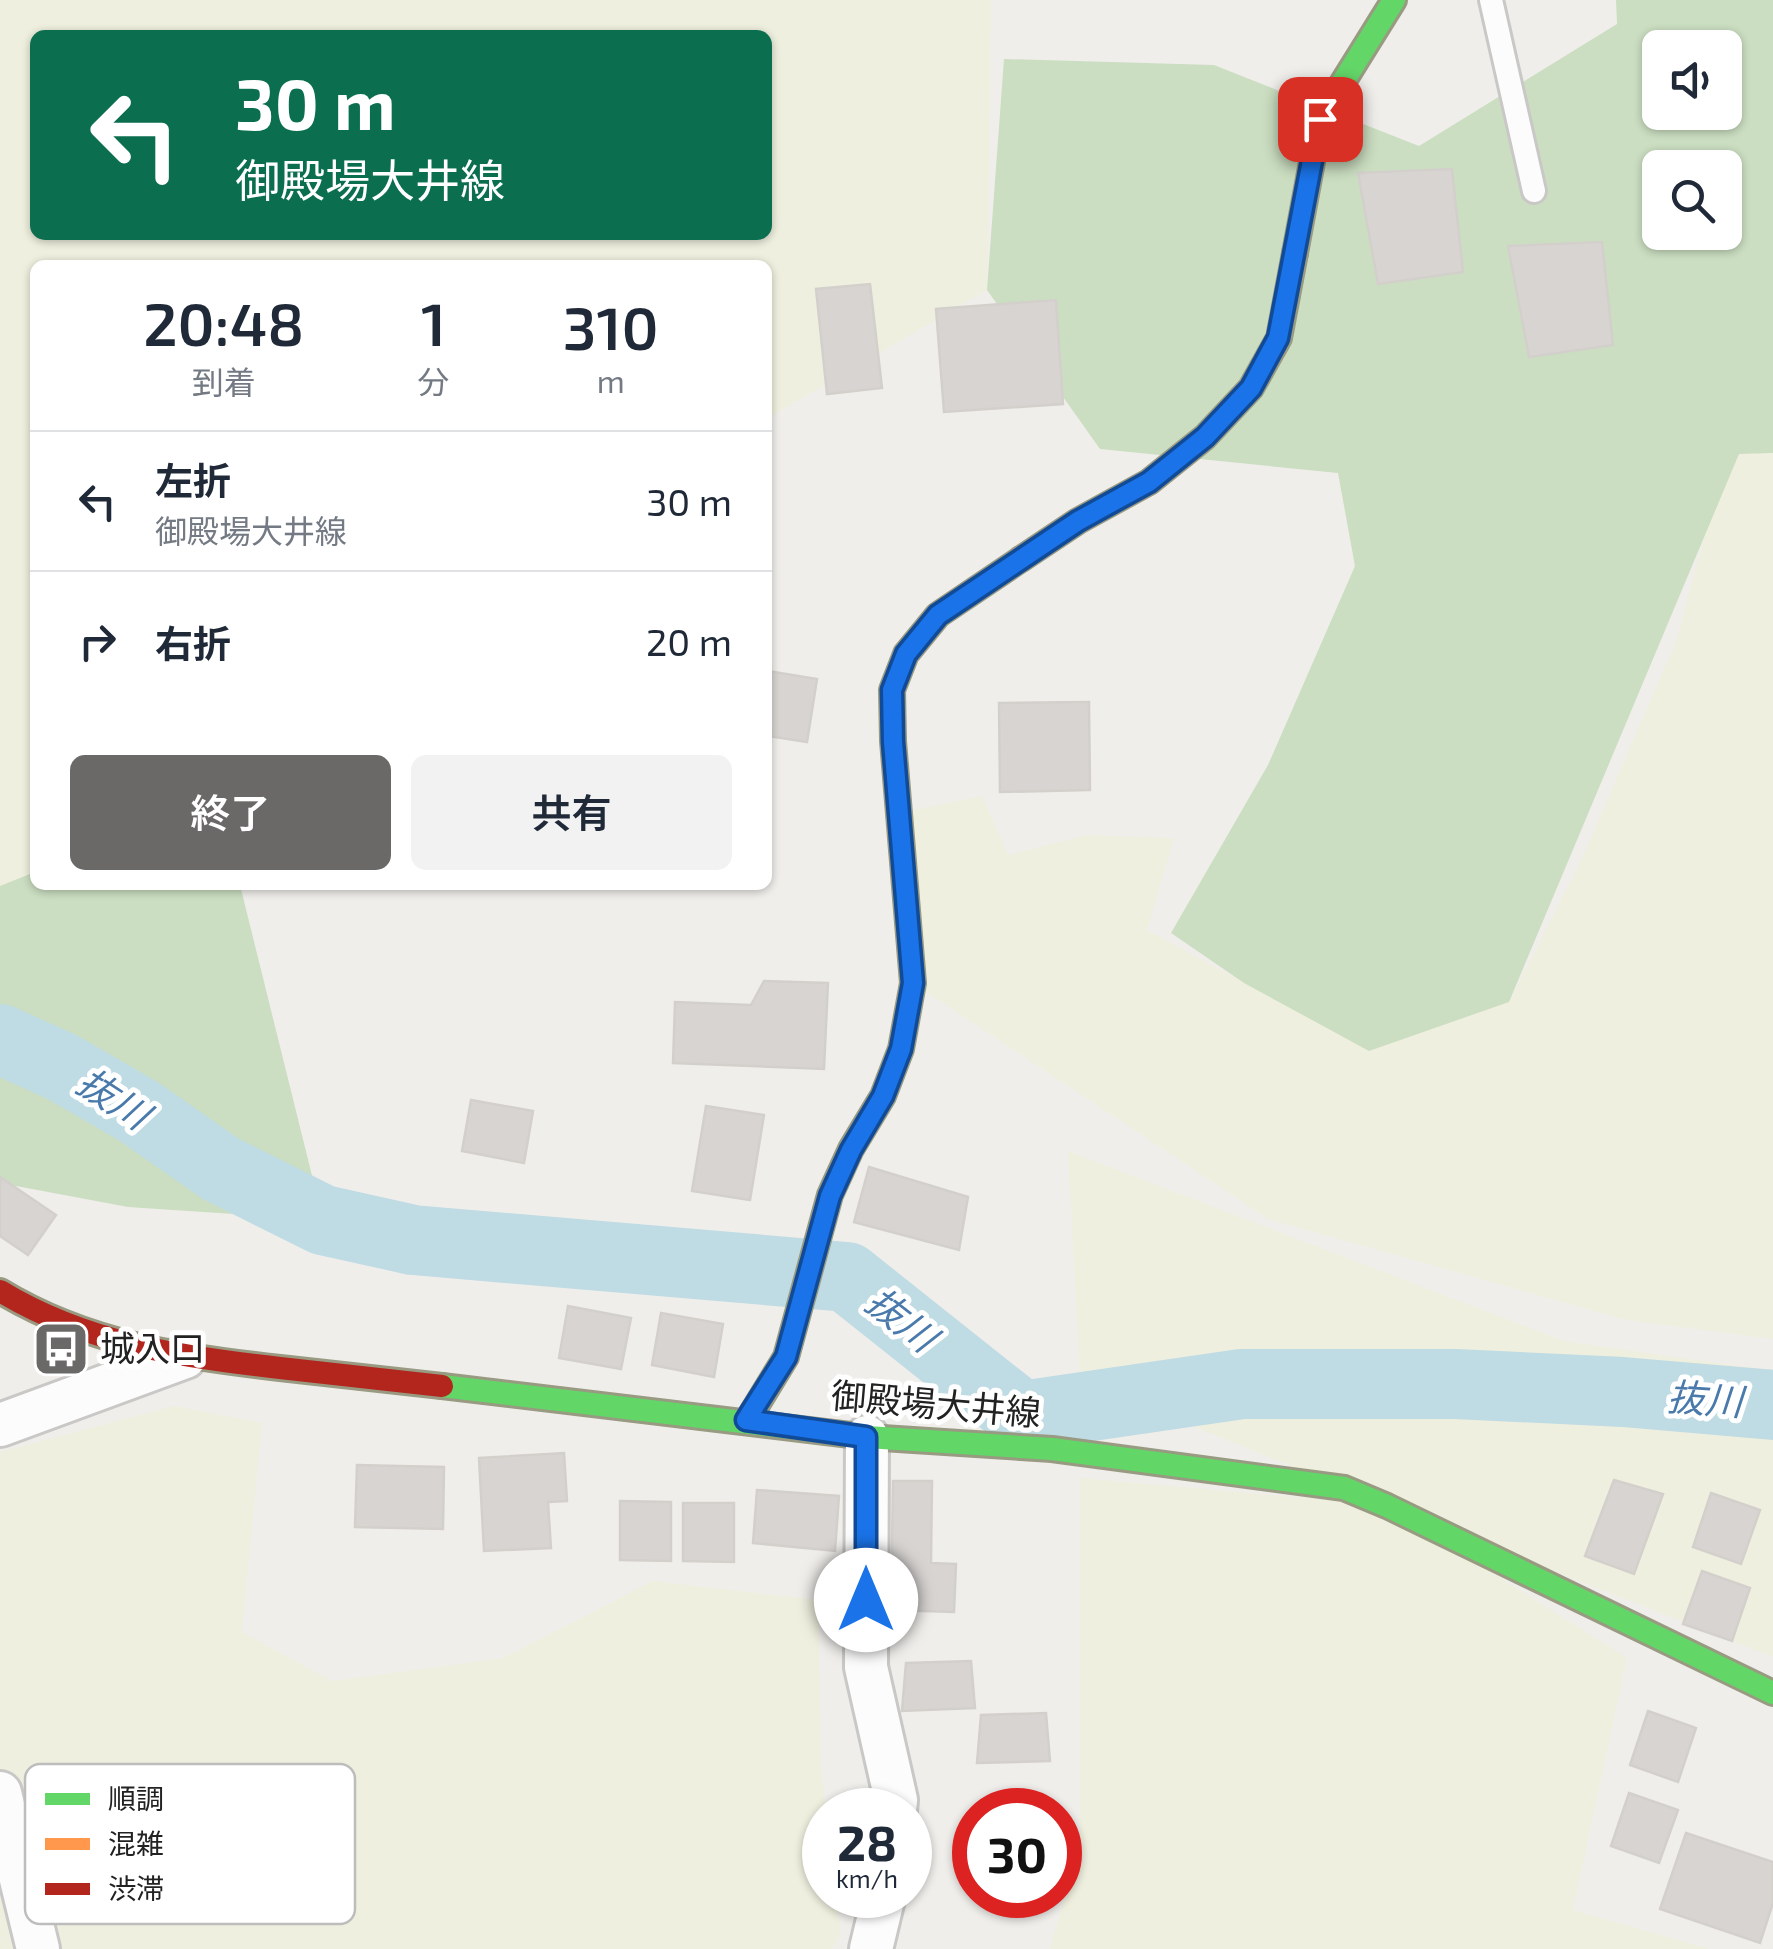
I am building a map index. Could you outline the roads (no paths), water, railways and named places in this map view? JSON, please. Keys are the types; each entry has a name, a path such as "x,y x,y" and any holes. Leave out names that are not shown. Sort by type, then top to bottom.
{"main road":[{"path":"746,1420 786,1357 830,1196 883,1096 901,1049 913,983 892,690 906,654 938,615 1078,521 1149,482 1205,437 1251,388 1278,338 1320,119 1394,0"},
{"name":"御殿場大井線","path":"0,1292 64,1325 185,1357 866,1437 1052,1449 1344,1488 1773,1693"}],"street":[{"path":"0,1424 185,1357"},
{"path":"866,1437 866,1667 893,1788"},
{"path":"0,1792 25,1895"},
{"path":"871,1949 878,1918"},
{"path":"32,1924 38,1949"}],"lane":[{"path":"1491,0 1534,191"}],"waterway":[{"name":"抜川","path":"0,1039 62,1067 138,1111 221,1169 323,1220 413,1240 847,1277 1022,1416 1242,1384 1455,1384 1623,1392 1773,1405"}],"place":[{"name":"城入口","path":"61,1349"}]}
